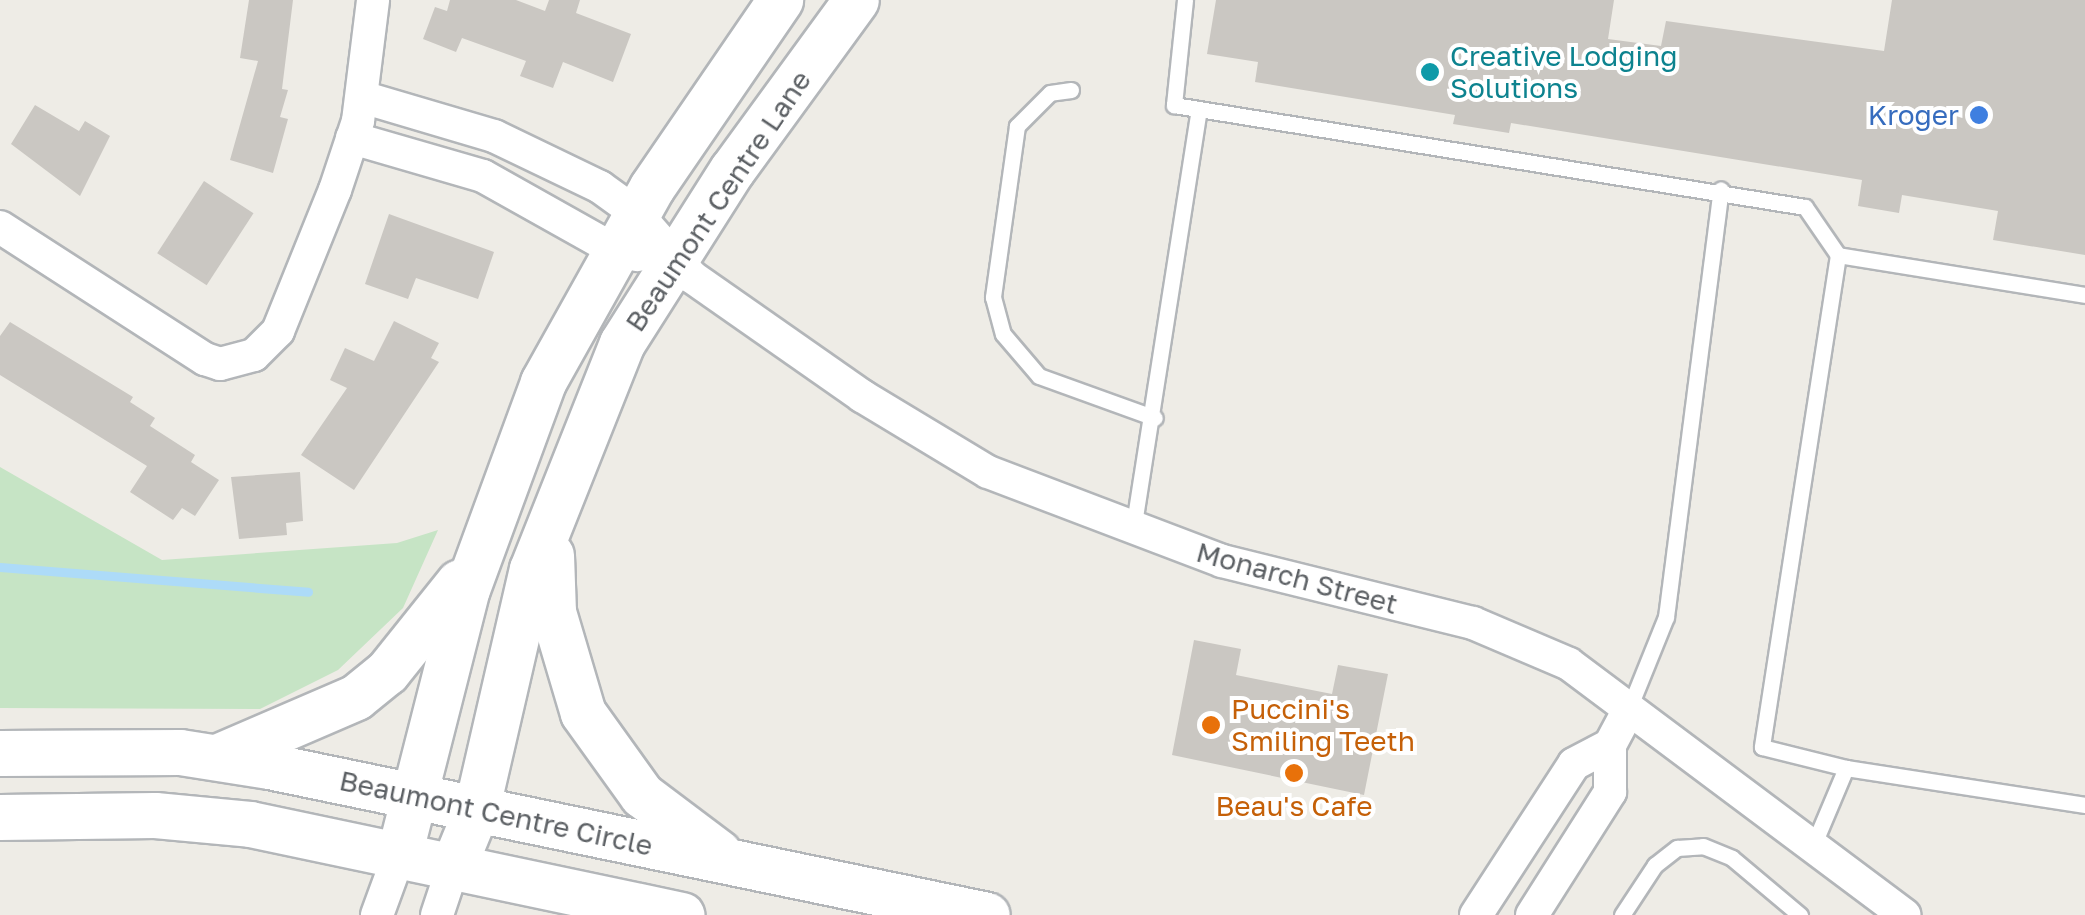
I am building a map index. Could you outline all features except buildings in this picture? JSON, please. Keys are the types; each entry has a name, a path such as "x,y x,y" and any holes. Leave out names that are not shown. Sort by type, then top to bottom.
{"street":[{"path":"0,227 206,360 240,361 268,345 278,330 352,138 362,97 373,0"},
{"name":"Beaumont Centre Lane","path":"400,855 412,795 476,561 543,382 626,232 780,0"},
{"name":"Beaumont Centre Lane","path":"454,867 476,810 549,523 622,343 856,0"},
{"path":"362,97 494,136 600,187 626,232"},
{"path":"352,138 483,176 626,232"},
{"name":"Monarch Street","path":"626,232 862,396 988,472 1222,561 1516,636 1569,664 1905,915"},
{"path":"549,523 554,612 583,713 642,795 736,864"},
{"path":"215,758 356,697 387,672 476,561"},
{"path":"1544,911 1610,792 1610,745 1628,711"},
{"path":"1476,915 1574,764 1610,745"},
{"name":"Beaumont Centre Circle","path":"0,752 215,758 412,795 987,915"},
{"path":"0,816 174,816 250,824 681,915"},
{"path":"377,915 400,855"},
{"path":"437,915 454,867"}],"lane":[{"path":"1185,0 1174,105 1721,190 1805,207 1838,255 1762,747 1846,768 2085,804"},
{"path":"1071,90 1050,93 1017,126 993,298 1003,334 1039,376 1155,418"},
{"path":"1133,530 1155,418 1200,109"},
{"path":"1628,711 1666,617 1721,190"},
{"path":"1838,255 2085,295"},
{"path":"1813,846 1846,768"},
{"path":"1622,915 1654,865 1677,848 1704,846 1732,858 1800,915"}],"green space":[{"path":"0,467 162,560 397,543 438,530 403,608 338,670 260,709 0,708"}],"waterway":[{"path":"0,567 308,592"}],"place":[{"name":"Creative Lodging Solutions","path":"1430,72"},
{"name":"Kroger","path":"1979,115"},
{"name":"Puccini's Smiling Teeth","path":"1211,725"},
{"name":"Beau's Cafe","path":"1294,773"}]}
